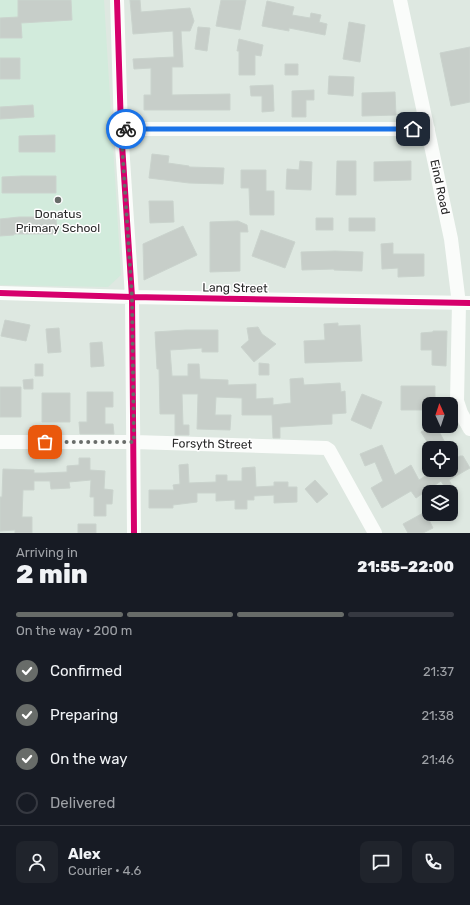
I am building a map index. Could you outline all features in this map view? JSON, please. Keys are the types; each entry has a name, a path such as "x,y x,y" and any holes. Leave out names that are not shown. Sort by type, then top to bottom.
{"street":[{"path":"117,0 121,129 132,297 134,533"},
{"name":"Eind Road","path":"400,0 465,304 457,401 461,413 470,429"},
{"path":"121,129 428,129"},
{"name":"Lang Street","path":"0,293 465,304"},
{"name":"Forsyth Street","path":"0,442 134,442 326,448 329,450 375,533"}],"shaded area":[{"path":"0,0 104,0 121,275 108,287 0,285"}],"building":[{"path":"18,0 71,0 72,20 21,23 22,38 0,38 0,18 18,17"},
{"path":"130,0 140,0 141,12 190,8 194,21 190,31 181,31 183,67 172,67 172,95 230,94 230,110 144,110 144,95 151,95 151,68 134,69 133,59 174,57 173,31 133,34"},
{"path":"221,0 246,0 240,30 216,26"},
{"path":"267,1 294,7 292,15 310,18 311,13 321,15 319,22 327,24 325,35 289,28 289,31 262,26"},
{"path":"349,22 365,25 360,62 343,59"},
{"path":"198,27 210,28 207,51 195,49"},
{"path":"239,39 263,45 261,56 255,55 255,75 239,75 239,51 237,51"},
{"path":"470,47 470,102 451,106 440,53"},
{"path":"0,58 20,58 20,79 0,79"},
{"path":"285,64 298,64 298,75 285,75"},
{"path":"329,76 354,77 353,96 328,94"},
{"path":"273,85 274,111 262,112 262,96 251,96 250,86"},
{"path":"314,90 314,100 306,100 306,117 292,117 292,91"},
{"path":"395,92 396,115 362,116 362,93"},
{"path":"33,105 34,117 0,119 0,107"},
{"path":"55,135 55,152 19,152 19,136"},
{"path":"152,154 169,156 168,163 189,167 224,168 223,184 189,183 149,178"},
{"path":"300,161 312,162 311,190 286,189 287,169 299,170"},
{"path":"337,161 356,161 356,195 336,195"},
{"path":"411,161 411,180 374,181 374,162"},
{"path":"241,170 266,170 266,191 274,191 274,215 250,215 249,188 241,188"},
{"path":"56,176 56,193 2,193 2,177"},
{"path":"149,201 173,201 174,222 150,223"},
{"path":"19,217 56,217 57,234 14,234 0,236 0,219"},
{"path":"316,218 333,218 333,230 316,230"},
{"path":"349,218 375,218 375,231 349,231"},
{"path":"238,221 247,225 248,232 240,232 240,271 210,272 210,222"},
{"path":"183,226 197,255 144,280 143,244"},
{"path":"261,230 295,242 285,268 252,256"},
{"path":"393,243 393,254 424,254 424,276 398,277 398,268 382,269 381,244"},
{"path":"301,252 363,252 362,271 334,269 302,270"},
{"path":"5,320 30,325 26,341 1,336"},
{"path":"338,323 338,326 360,325 362,361 305,363 304,341 325,340 324,324"},
{"path":"258,327 262,334 276,344 254,362 241,347 249,340 247,328"},
{"path":"59,328 61,352 48,353 46,329"},
{"path":"218,330 218,352 202,352 202,348 170,350 172,376 188,376 188,364 199,364 200,379 228,380 228,385 256,384 256,399 273,398 273,405 291,403 290,379 303,378 304,385 340,383 341,392 345,391 346,413 332,414 332,424 280,427 280,438 273,438 272,415 242,415 242,398 216,397 215,415 231,415 230,430 197,429 198,394 182,394 183,425 189,425 189,435 175,435 175,414 160,414 159,369 157,369 155,332"},
{"path":"447,331 446,366 432,365 432,350 421,350 421,333"},
{"path":"102,342 104,366 91,367 90,343"},
{"path":"259,363 269,364 269,375 259,375"},
{"path":"35,364 43,364 43,376 35,376"},
{"path":"33,379 33,389 24,389 23,380"},
{"path":"401,386 435,386 435,397 422,397 422,410 401,410"},
{"path":"0,387 21,387 21,417 0,417"},
{"path":"87,392 113,392 113,407 105,407 105,424 113,424 114,434 80,434 79,422 87,422"},
{"path":"42,393 70,393 70,422 42,422"},
{"path":"362,394 382,402 371,429 351,420"},
{"path":"421,432 440,433 444,441 427,441"},
{"path":"382,445 395,475 411,465 419,480 424,477 454,477 449,480 452,485 444,485 441,481 435,485 422,485 422,494 416,498 411,491 382,508 371,488 383,481 375,462 365,466 360,454"},
{"path":"463,456 470,468 458,475 458,457"},
{"path":"79,458 90,458 90,470 105,471 104,489 113,490 112,504 106,504 106,516 94,516 94,497 90,497 91,480 69,482 70,488 51,489 50,481 34,481 34,490 23,490 22,517 32,517 32,533 15,533 15,530 0,531 0,497 2,497 3,469 34,470 34,473 67,472 67,466 79,465"},
{"path":"188,464 189,483 216,482 216,475 227,475 227,481 242,481 242,468 255,467 256,487 274,486 274,482 288,482 288,487 297,487 297,502 274,503 274,495 254,496 254,500 247,500 247,509 235,509 235,500 216,501 216,493 197,493 197,502 173,505 173,508 149,508 149,490 174,490 173,485 180,484 179,465"},
{"path":"315,480 328,494 317,503 305,489"},
{"path":"422,514 422,521 430,521 433,528 423,533 408,533 403,524"},
{"path":"78,524 96,524 96,533 78,533"}],"cycle path":[{"path":"117,0 121,129 132,297 134,533"},
{"path":"0,293 470,303"}],"way so far":[{"path":"45,442 134,442 132,297 121,129 126,129"}],"place":[{"name":"Donatus Primary School","path":"58,200"}],"route":[{"path":"126,129 413,129"}]}
